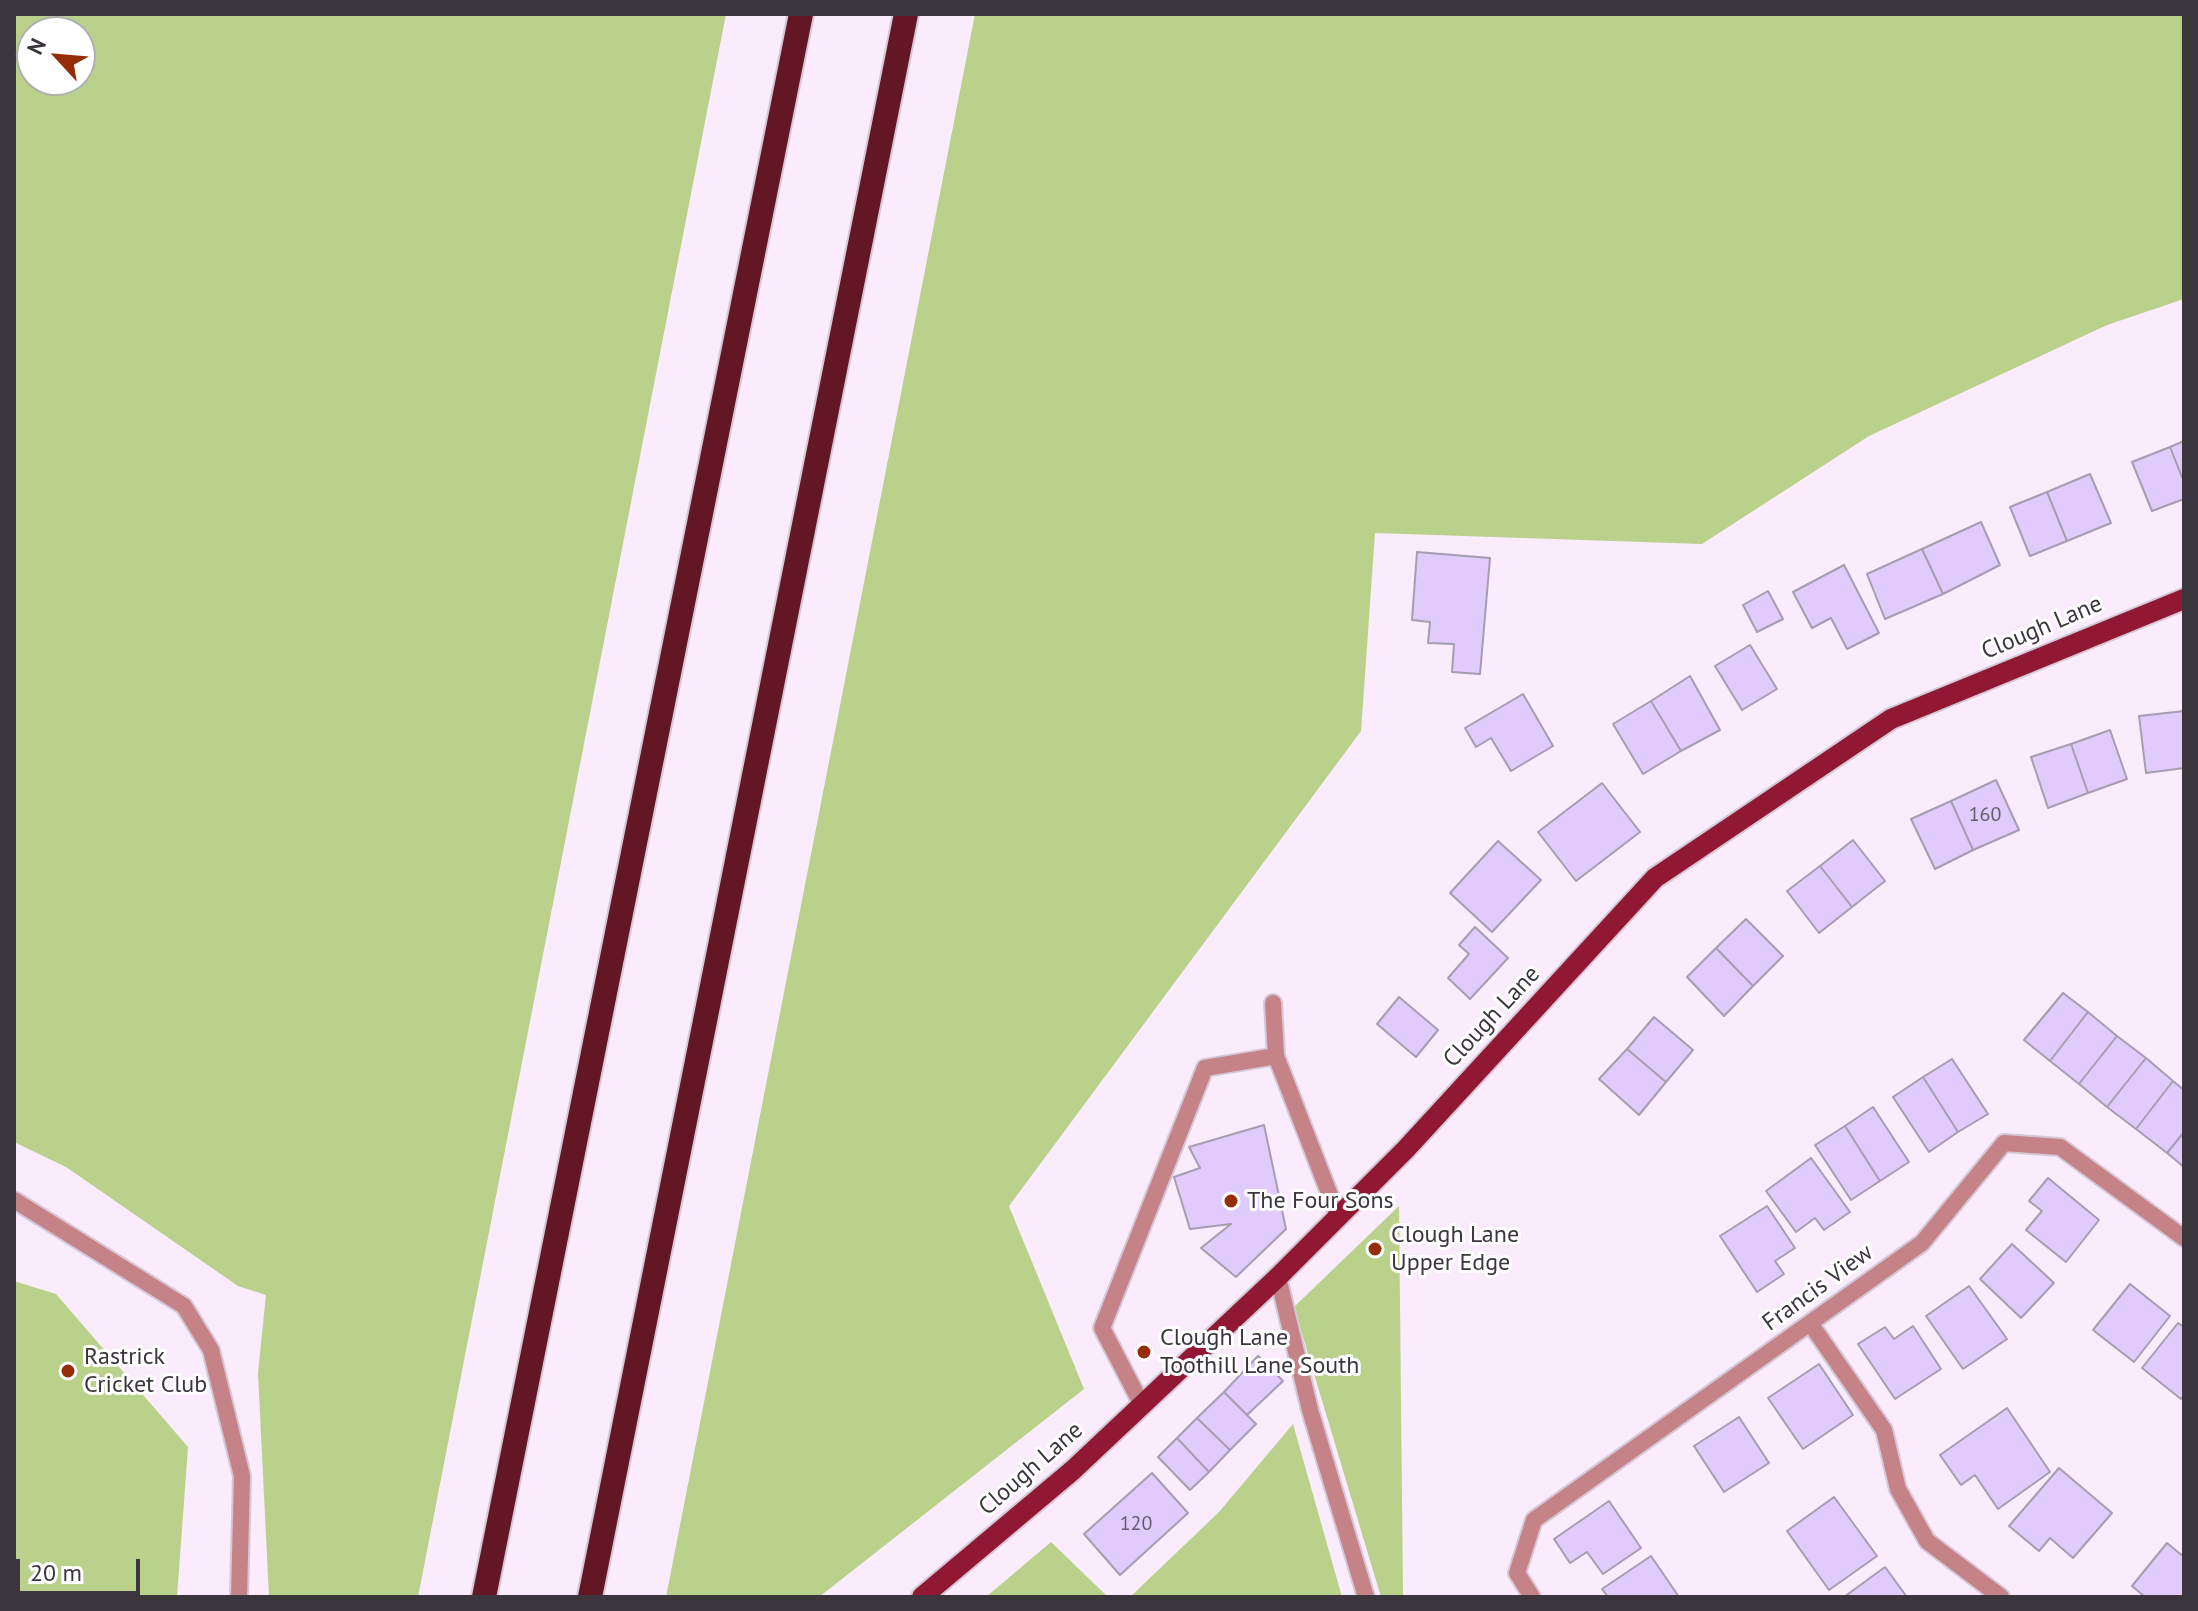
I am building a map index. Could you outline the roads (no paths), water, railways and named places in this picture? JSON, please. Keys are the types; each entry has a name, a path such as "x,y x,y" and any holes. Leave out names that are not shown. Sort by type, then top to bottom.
{"highway":[{"path":"484,1597 801,14"},
{"path":"590,1597 906,14"}],"main road":[{"name":"Clough Lane","path":"922,1597 1073,1470 1278,1277 1406,1149 1655,878 1891,719 2184,599"}],"street":[{"path":"1273,1003 1276,1056 1338,1216"},
{"path":"1142,1405 1102,1328 1205,1068 1276,1056"},
{"name":"Francis View","path":"1532,1597 1517,1573 1534,1520 1922,1243 2004,1143 2060,1147 2184,1238"},
{"path":"14,1200 184,1306 211,1350 242,1476 239,1597"},
{"path":"1278,1277 1310,1410 1366,1597"},
{"path":"1810,1323 1884,1430 1898,1489 1927,1541 2001,1597"}],"place":[{"name":"The Four Sons","path":"1231,1201"},
{"name":"Clough Lane Upper Edge","path":"1375,1249"},
{"name":"Clough Lane Toothill Lane South","path":"1144,1352"},
{"name":"Rastrick Cricket Club","path":"68,1371"}]}
